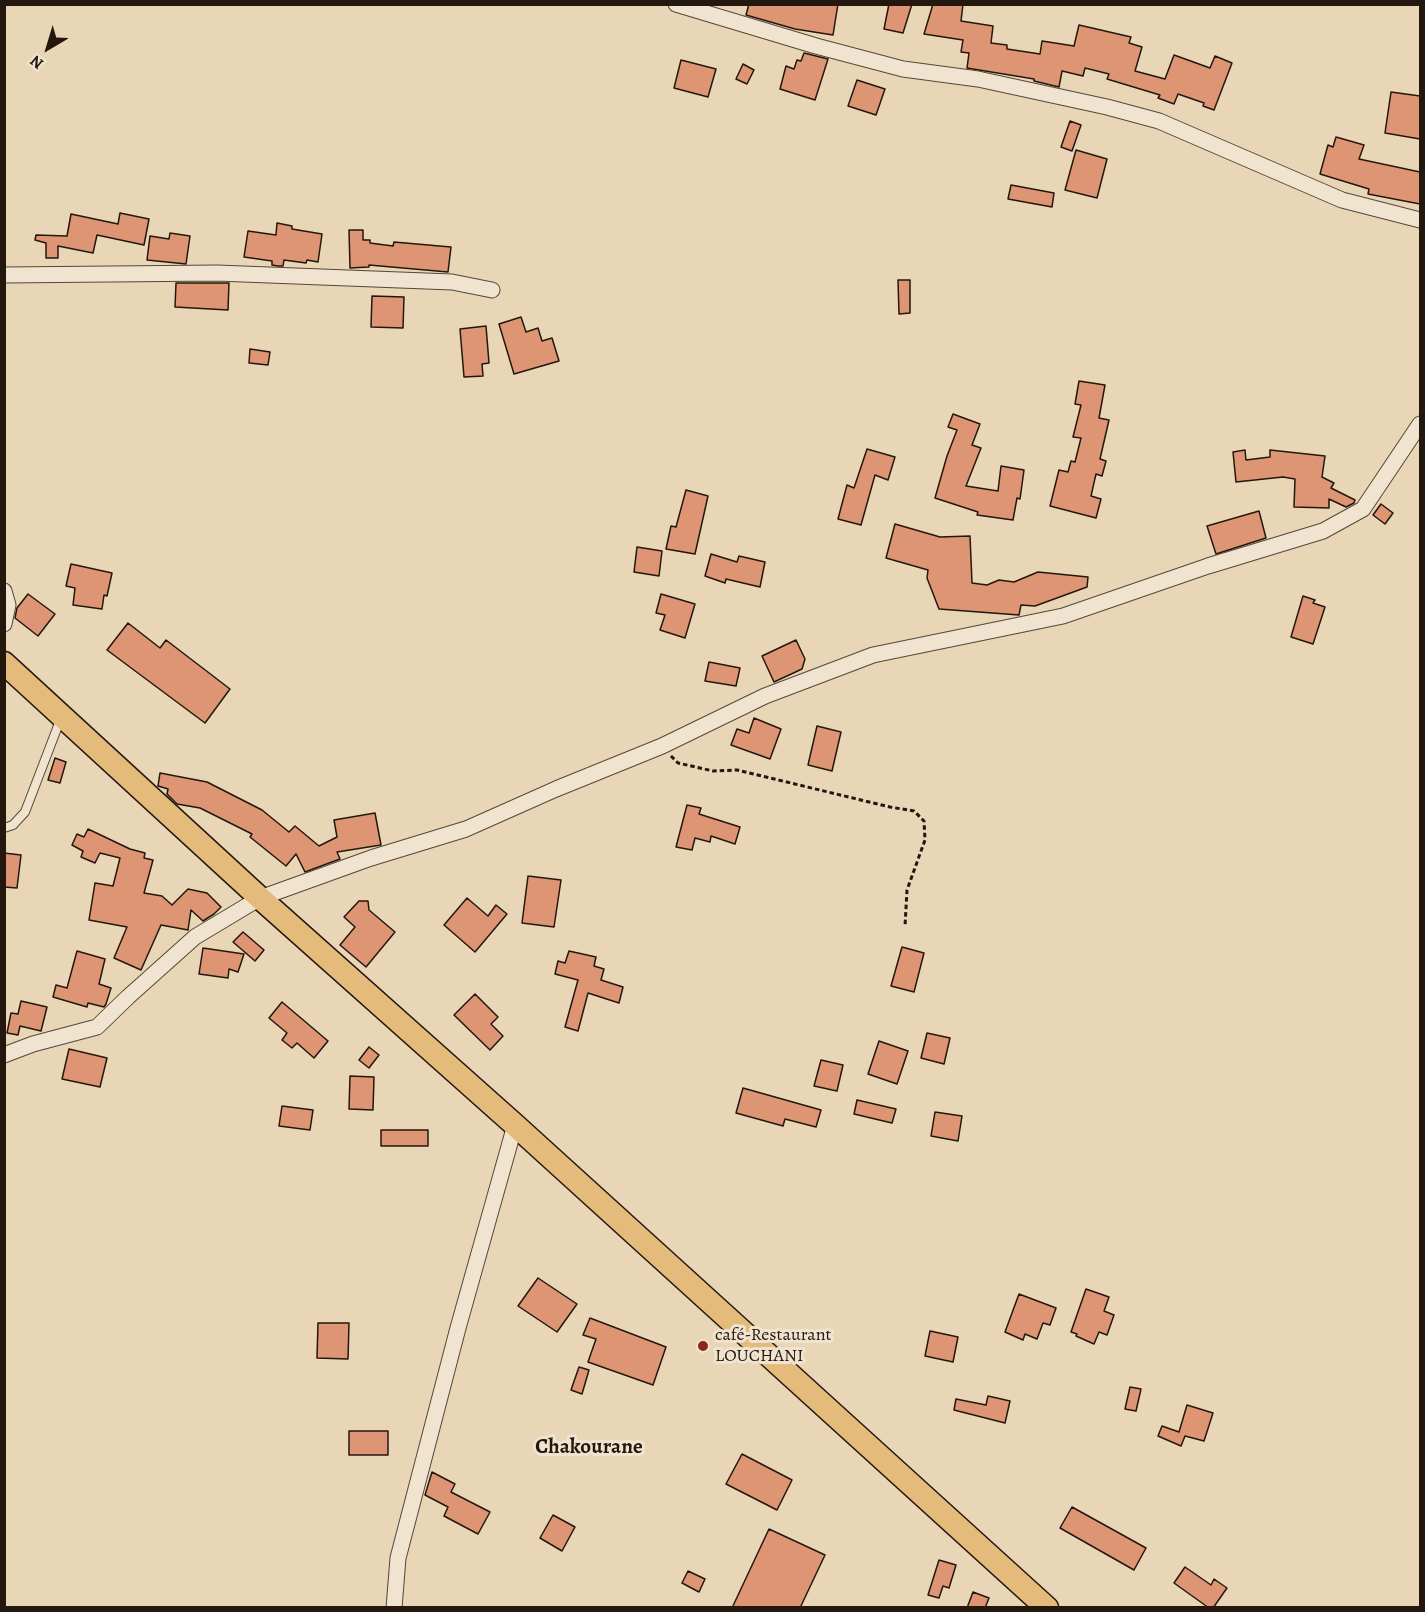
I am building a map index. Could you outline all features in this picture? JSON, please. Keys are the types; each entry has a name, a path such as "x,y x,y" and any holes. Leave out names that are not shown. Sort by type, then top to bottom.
{"main road":[{"path":"4,663 260,898 515,1125 1047,1608"}],"street":[{"path":"676,4 816,46 903,69 978,79 1107,107 1159,121 1342,200 1420,220"},
{"path":"4,275 217,273 452,282 492,290"},
{"path":"4,1055 33,1044 97,1027 195,936 260,898 371,858 466,829 662,746 765,696 873,655 1063,616 1208,566 1323,531 1363,508 1420,424"},
{"path":"4,591 8,605 4,624"},
{"path":"394,1608 398,1558 458,1328 515,1125"}],"lane":[{"path":"4,828 13,825 25,812 61,717"}],"path":[{"path":"662,746 678,763 713,771 737,770 914,811 924,820 925,840 907,890 905,926"}],"building":[{"path":"749,4 838,4 833,35 795,29 746,15"},
{"path":"889,4 912,4 903,33 884,29"},
{"path":"933,4 963,4 961,21 993,26 991,43 1007,45 1007,49 1040,54 1042,41 1074,46 1079,25 1131,37 1129,43 1142,47 1135,71 1165,79 1174,55 1210,68 1215,56 1232,63 1214,110 1203,106 1204,103 1178,94 1174,104 1158,98 1160,95 1107,79 1109,74 1085,68 1083,76 1062,71 1059,87 1034,81 1034,79 967,68 969,53 961,52 963,40 924,34"},
{"path":"804,53 828,59 815,100 780,89 786,66 794,69 797,60 801,61"},
{"path":"681,60 716,69 708,97 674,88"},
{"path":"743,64 754,70 747,84 736,79"},
{"path":"857,80 885,89 876,115 848,106"},
{"path":"1391,92 1420,96 1420,139 1385,133"},
{"path":"1070,121 1081,125 1072,151 1061,147"},
{"path":"1336,137 1364,145 1359,159 1420,172 1420,204 1368,194 1369,189 1320,174 1328,145 1333,147"},
{"path":"1076,150 1107,159 1097,198 1065,190"},
{"path":"1011,185 1054,193 1052,207 1008,199"},
{"path":"120,213 149,219 144,245 97,235 93,253 58,246 58,258 46,258 46,243 35,240 36,235 67,236 71,214 118,224"},
{"path":"277,223 292,226 292,229 322,234 318,262 284,260 283,266 278,266 272,265 272,261 244,257 248,231 276,235"},
{"path":"349,230 363,230 363,240 370,240 370,243 393,246 394,242 451,247 448,272 369,265 369,267 350,268"},
{"path":"170,233 190,236 186,264 147,260 150,236 169,239"},
{"path":"898,280 910,280 910,313 899,314"},
{"path":"176,283 229,283 228,310 175,307"},
{"path":"372,296 404,297 403,328 371,327"},
{"path":"521,317 526,332 538,328 542,341 552,338 559,361 514,374 499,324"},
{"path":"486,326 489,363 482,364 483,376 464,377 460,329"},
{"path":"250,349 270,352 268,365 249,363"},
{"path":"1079,381 1105,385 1099,418 1109,420 1100,459 1106,461 1102,476 1096,474 1091,496 1101,499 1096,518 1050,506 1059,470 1068,472 1071,461 1075,462 1081,438 1073,437 1081,405 1075,404"},
{"path":"953,414 980,424 972,445 981,448 966,486 998,491 1001,466 1024,470 1020,499 1017,498 1013,520 977,515 978,512 935,498 957,430 948,427"},
{"path":"867,449 895,457 888,480 875,475 861,525 838,519 847,485 854,488"},
{"path":"1245,450 1246,460 1270,457 1270,450 1325,456 1322,477 1334,483 1331,488 1355,500 1354,503 1346,507 1329,499 1329,508 1294,507 1295,479 1283,477 1236,482 1233,452"},
{"path":"686,490 708,496 695,554 666,549 671,526 676,527"},
{"path":"1381,504 1393,513 1385,524 1373,515"},
{"path":"1259,511 1266,538 1216,554 1207,526"},
{"path":"895,524 940,537 970,536 972,583 987,585 999,580 1014,582 1038,572 1088,577 1087,587 1035,606 1021,605 1019,615 939,609 927,578 928,570 886,558"},
{"path":"637,547 662,551 659,576 634,572"},
{"path":"711,554 737,562 739,556 765,562 760,587 726,579 725,583 705,576"},
{"path":"71,564 112,573 107,596 104,595 102,609 73,605 75,588 66,586"},
{"path":"28,594 55,614 38,636 15,618 17,608"},
{"path":"661,594 695,604 685,638 660,630 665,615 656,613"},
{"path":"1303,596 1325,607 1313,644 1291,637"},
{"path":"128,623 160,648 166,640 230,689 205,723 107,650"},
{"path":"796,640 805,659 802,669 774,682 762,656"},
{"path":"709,662 740,668 736,686 705,681"},
{"path":"754,718 781,729 770,759 731,745 737,729 749,733"},
{"path":"817,726 841,732 832,771 808,765"},
{"path":"55,758 66,762 60,783 48,780"},
{"path":"160,773 207,782 262,810 289,832 295,826 319,846 337,837 334,820 375,813 381,845 337,852 340,859 305,872 296,854 286,866 250,837 252,834 200,808 177,804 167,794 168,789 158,786"},
{"path":"687,805 701,808 699,814 740,827 735,844 711,836 710,842 695,838 692,850 676,847"},
{"path":"88,829 130,849 145,853 144,858 153,860 144,893 162,896 172,905 188,889 207,893 221,907 203,921 191,910 188,930 161,925 141,970 114,958 127,927 89,920 95,883 113,886 120,858 100,853 95,863 81,857 83,851 72,845 77,834 84,837"},
{"path":"4,853 21,855 17,888 4,887"},
{"path":"528,876 561,880 554,927 522,923"},
{"path":"467,898 488,916 496,905 507,914 475,952 444,925"},
{"path":"359,901 368,901 369,910 395,932 366,967 340,945 355,927 344,917"},
{"path":"243,932 264,950 255,961 233,942"},
{"path":"902,947 924,953 914,992 891,986"},
{"path":"203,948 244,954 238,972 229,969 228,978 199,974"},
{"path":"77,951 105,959 99,984 111,988 104,1007 88,1003 87,1007 53,997 56,985 67,988"},
{"path":"569,951 596,957 594,966 604,969 601,980 623,987 619,1003 588,993 578,1031 565,1027 578,980 555,974 558,961 565,963"},
{"path":"475,994 498,1017 491,1024 503,1036 490,1050 454,1015"},
{"path":"21,1001 47,1007 41,1031 20,1026 18,1035 7,1033 11,1013 18,1014"},
{"path":"282,1002 328,1041 314,1058 297,1043 292,1048 282,1040 287,1033 269,1018"},
{"path":"927,1033 950,1038 944,1064 921,1058"},
{"path":"879,1041 908,1051 897,1084 868,1074"},
{"path":"369,1047 379,1055 369,1068 359,1060"},
{"path":"69,1049 107,1058 100,1087 62,1079"},
{"path":"821,1060 843,1065 837,1091 814,1086"},
{"path":"350,1076 374,1077 373,1110 349,1109"},
{"path":"743,1088 821,1110 816,1127 785,1119 783,1126 736,1113"},
{"path":"857,1100 896,1109 892,1123 854,1114"},
{"path":"282,1106 313,1110 310,1130 279,1126"},
{"path":"935,1112 962,1116 958,1141 931,1136"},
{"path":"381,1130 428,1130 428,1146 381,1146"},
{"path":"538,1278 577,1304 557,1332 518,1306"},
{"path":"1086,1289 1109,1297 1104,1311 1114,1315 1107,1335 1099,1332 1094,1344 1071,1332"},
{"path":"1019,1294 1056,1308 1050,1325 1043,1323 1037,1339 1025,1334 1023,1340 1005,1332"},
{"path":"590,1318 666,1347 653,1385 588,1362 596,1339 583,1335"},
{"path":"318,1323 349,1323 348,1359 317,1358"},
{"path":"930,1331 958,1337 953,1362 925,1356"},
{"path":"579,1367 589,1370 582,1394 571,1390"},
{"path":"1130,1387 1141,1389 1136,1411 1125,1409"},
{"path":"988,1396 1010,1401 1005,1423 954,1410 956,1399 986,1405"},
{"path":"1187,1405 1213,1413 1204,1441 1185,1436 1181,1446 1158,1436 1162,1426 1179,1432"},
{"path":"349,1431 388,1431 388,1455 349,1455"},
{"path":"742,1454 792,1480 777,1510 726,1484"},
{"path":"432,1472 455,1484 451,1492 490,1512 478,1534 444,1516 448,1507 425,1495"},
{"path":"1072,1507 1146,1548 1134,1570 1060,1528"},
{"path":"553,1515 575,1527 562,1551 540,1538"},
{"path":"769,1529 825,1555 800,1608 732,1608"},
{"path":"939,1560 956,1565 949,1588 943,1586 939,1598 928,1595"},
{"path":"1185,1567 1211,1585 1214,1579 1227,1588 1213,1608 1209,1608 1174,1583"},
{"path":"688,1571 705,1579 699,1592 682,1583"},
{"path":"973,1592 989,1598 985,1608 967,1608"}],"place":[{"name":"café-Restaurant LOUCHANI","path":"703,1346"}],"district":[{"name":"Chakourane","path":"589,1448"}]}
